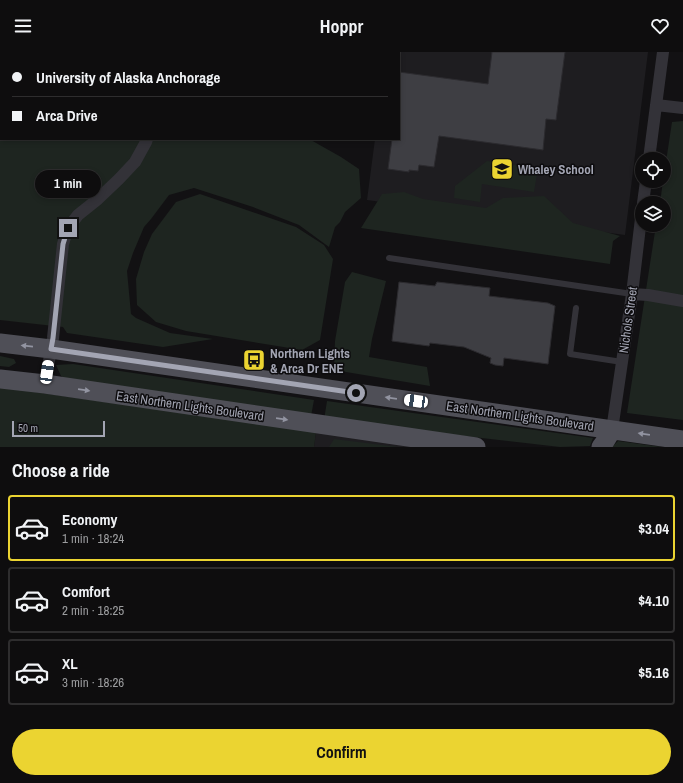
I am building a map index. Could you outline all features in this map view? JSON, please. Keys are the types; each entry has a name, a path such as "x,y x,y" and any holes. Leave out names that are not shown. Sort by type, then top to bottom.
{"main road":[{"name":"East Northern Lights Boulevard","path":"0,343 51,349 683,440"},
{"name":"East Northern Lights Boulevard","path":"0,379 45,384 476,447"},
{"path":"601,447 612,430"}],"street":[{"path":"650,152 663,52"},
{"path":"656,105 683,108"},
{"path":"45,384 53,338 63,244 68,228 78,215 98,199 135,162 147,140"},
{"name":"Nichols Street","path":"612,430 639,232"},
{"path":"632,294 683,301"}],"lane":[{"path":"389,258 632,294"},
{"path":"576,308 570,354 622,362"}],"shaded area":[{"name":"Whaley School","path":"400,52 648,52 625,235 367,200 375,140 400,140"},
{"path":"683,121 683,420 627,413 655,232 671,232 671,196 661,196 662,188 671,188 671,152 667,152 672,122"},
{"path":"0,140 311,140 359,169 361,198 345,212 340,222 335,227 329,247 299,225 253,207 194,188 169,195 144,227 127,271 131,314 136,318 170,333 213,339 163,347 67,333 63,327 0,320"},
{"path":"487,161 538,168 534,192 482,184 480,202 454,198 455,186"},
{"path":"404,192 423,199 486,208 503,198 544,196 573,223 620,236 613,241 610,264 361,228 382,194"},
{"path":"200,194 296,227 324,245 333,259 320,340 302,350 186,331 156,322 137,305 136,279 144,252 152,234 176,202"},
{"path":"352,272 386,281 369,357 427,367 430,386 334,370 335,341 345,282"},
{"path":"0,356 14,359 16,363 9,367 0,366"},
{"path":"73,364 314,400 311,416 73,383 61,376 56,365"},
{"path":"0,387 316,432 314,447 0,447"},
{"path":"327,401 593,438 590,446 560,447 324,420"},
{"path":"316,432 418,447 314,447"},
{"path":"334,439 398,447 329,447"},
{"path":"618,441 662,447 612,447"}],"building":[{"name":"Whaley School","path":"492,52 565,52 556,120 546,119 543,150 439,136 434,167 419,165 418,171 409,170 409,172 388,169 392,140 400,140 400,72 488,84"},
{"path":"399,282 435,286 437,282 490,288 489,296 548,303 555,306 548,364 504,358 503,366 495,365 490,363 491,358 464,347 430,343 429,346 392,341"}],"place":[{"name":"Whaley School","path":"502,169"},
{"name":"Northern Lights & Arca Dr ENE","path":"254,360"}],"route":[{"path":"68,228 63,244 51,349 356,393"}]}
